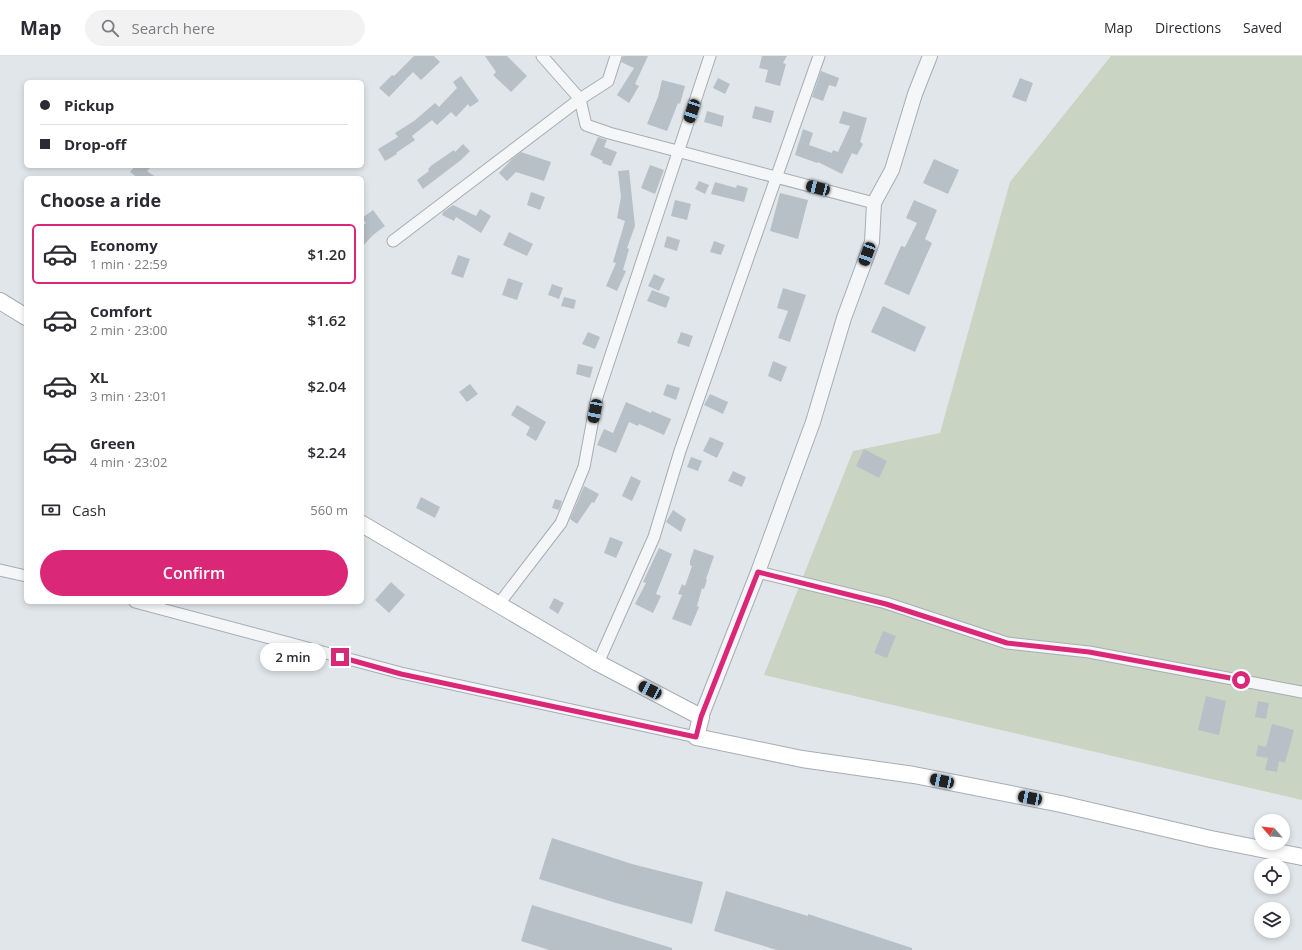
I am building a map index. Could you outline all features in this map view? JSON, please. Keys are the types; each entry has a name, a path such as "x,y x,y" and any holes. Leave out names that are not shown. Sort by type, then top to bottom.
{"main road":[{"path":"0,301 24,316"},
{"path":"364,525 598,663 701,717 696,737 802,759 914,775 1061,804 1211,839 1302,857"}],"street":[{"path":"542,56 580,99 586,126 678,152 874,203"},
{"path":"393,241 580,99 608,81 616,56"},
{"path":"498,605 561,523 584,467 598,397 710,56"},
{"path":"598,663 654,537 680,451 819,56"},
{"path":"701,717 758,572 813,422 844,318 872,242 874,203 892,170 915,94 930,56"},
{"path":"0,570 24,576"},
{"path":"758,572 886,604 1007,643 1089,652 1302,692"},
{"path":"142,604 401,674 696,737"}],"green space":[{"path":"1111,56 1302,56 1302,800 764,675 853,451 940,433 1010,182"}],"building":[{"path":"414,56 434,56 440,62 421,80 413,72 389,97 379,88 392,75 394,76"},
{"path":"485,56 507,56 527,76 511,92 493,75 496,72"},
{"path":"623,56 648,56 635,84 639,86 629,103 617,95 634,68 621,62"},
{"path":"762,56 787,56 783,63 786,64 780,86 765,82 768,70 759,68"},
{"path":"821,71 839,78 836,87 829,85 823,101 812,97"},
{"path":"461,76 479,101 470,107 468,104 456,117 451,112 437,125 432,120 412,136 415,140 385,161 378,149 398,137 395,133 414,121 435,103 439,107 457,88 453,82"},
{"path":"718,78 730,84 725,94 713,88"},
{"path":"1020,78 1033,83 1026,102 1012,97"},
{"path":"662,80 685,86 680,104 678,103 667,131 647,124 658,97"},
{"path":"755,106 774,111 771,123 752,118"},
{"path":"707,111 724,116 722,127 704,122"},
{"path":"843,111 867,118 860,142 863,144 857,155 852,153 842,174 818,162 817,163 795,155 803,129 813,133 809,145 832,153 833,150 838,152 850,126 839,123"},
{"path":"598,137 607,140 604,147 617,152 611,166 602,163 603,161 590,155"},
{"path":"463,144 470,151 461,160 423,189 417,180 429,171 428,169 432,165 454,150 455,152"},
{"path":"521,152 551,162 544,181 516,172 507,181 499,173"},
{"path":"934,159 959,170 948,194 923,183"},
{"path":"650,165 664,170 655,194 641,188"},
{"path":"133,168 150,168 147,171 154,176 135,176 130,172"},
{"path":"629,170 635,226 627,248 629,249 623,270 626,271 617,291 606,286 616,263 613,262 625,221 617,218 621,197 618,171"},
{"path":"699,181 709,185 705,194 695,189"},
{"path":"715,182 736,188 737,185 748,188 744,202 711,194"},
{"path":"531,192 545,197 540,210 527,205"},
{"path":"780,193 808,200 798,239 770,231"},
{"path":"675,200 691,204 687,220 671,216"},
{"path":"914,200 937,210 925,239 932,243 909,295 884,284 901,246 905,247 917,223 906,218"},
{"path":"453,205 476,216 480,209 491,216 481,233 456,217 454,221 442,215 443,212"},
{"path":"373,210 385,226 373,235 364,245 364,224 366,223 364,217"},
{"path":"509,232 533,244 527,256 503,245"},
{"path":"667,236 680,240 677,251 664,247"},
{"path":"714,241 725,245 721,255 710,252"},
{"path":"458,255 470,259 463,278 451,274"},
{"path":"654,274 665,279 659,291 648,286"},
{"path":"508,278 523,283 517,300 502,295"},
{"path":"552,284 563,288 559,299 548,295"},
{"path":"783,288 806,295 790,342 778,338 788,311 777,308"},
{"path":"652,290 670,297 666,308 647,301"},
{"path":"564,297 576,300 574,309 561,306"},
{"path":"883,306 926,327 915,352 871,332"},
{"path":"588,332 600,337 595,349 582,344"},
{"path":"681,332 693,336 689,347 677,343"},
{"path":"773,361 787,367 781,382 768,376"},
{"path":"578,364 593,367 590,378 576,374"},
{"path":"470,384 478,394 467,402 459,392"},
{"path":"667,384 680,388 676,400 663,395"},
{"path":"710,394 728,402 723,414 704,405"},
{"path":"626,402 651,413 652,411 671,419 664,435 639,424 638,426 629,422 616,453 597,445 604,429 613,433"},
{"path":"517,405 546,422 536,441 526,435 530,427 511,415"},
{"path":"710,437 724,443 717,458 703,451"},
{"path":"864,449 887,461 879,478 856,466"},
{"path":"691,457 702,461 698,471 687,467"},
{"path":"733,471 746,477 742,487 728,481"},
{"path":"631,476 641,481 632,501 622,496"},
{"path":"584,486 599,494 594,503 592,502 577,524 570,519"},
{"path":"421,497 440,507 435,518 416,508"},
{"path":"555,499 562,501 559,510 552,508"},
{"path":"673,510 686,519 681,532 666,522"},
{"path":"610,537 623,542 616,558 604,553"},
{"path":"659,548 672,554 656,594 661,596 653,613 635,604 646,583 643,582"},
{"path":"694,549 714,556 704,589 702,588 697,606 699,607 691,626 672,619 682,595 678,594 682,584 685,586 692,566 690,565 690,561"},
{"path":"391,582 405,595 389,613 375,600"},
{"path":"554,598 564,603 558,614 549,608"},
{"path":"883,631 896,636 887,658 874,653"},
{"path":"1206,696 1226,701 1219,735 1198,730"},
{"path":"1258,701 1269,703 1266,719 1255,717"},
{"path":"1272,724 1294,730 1285,763 1279,761 1277,772 1265,770 1268,758 1256,756 1258,745 1266,747"},
{"path":"552,838 632,864 703,882 692,924 616,903 539,879"},
{"path":"726,891 808,916 808,914 912,948 912,950 777,950 714,931"},
{"path":"532,905 672,948 672,950 549,950 521,941"}],"route":[{"path":"340,657 401,674 696,737 701,717 758,572 886,604 1007,643 1089,652 1241,680"}]}
